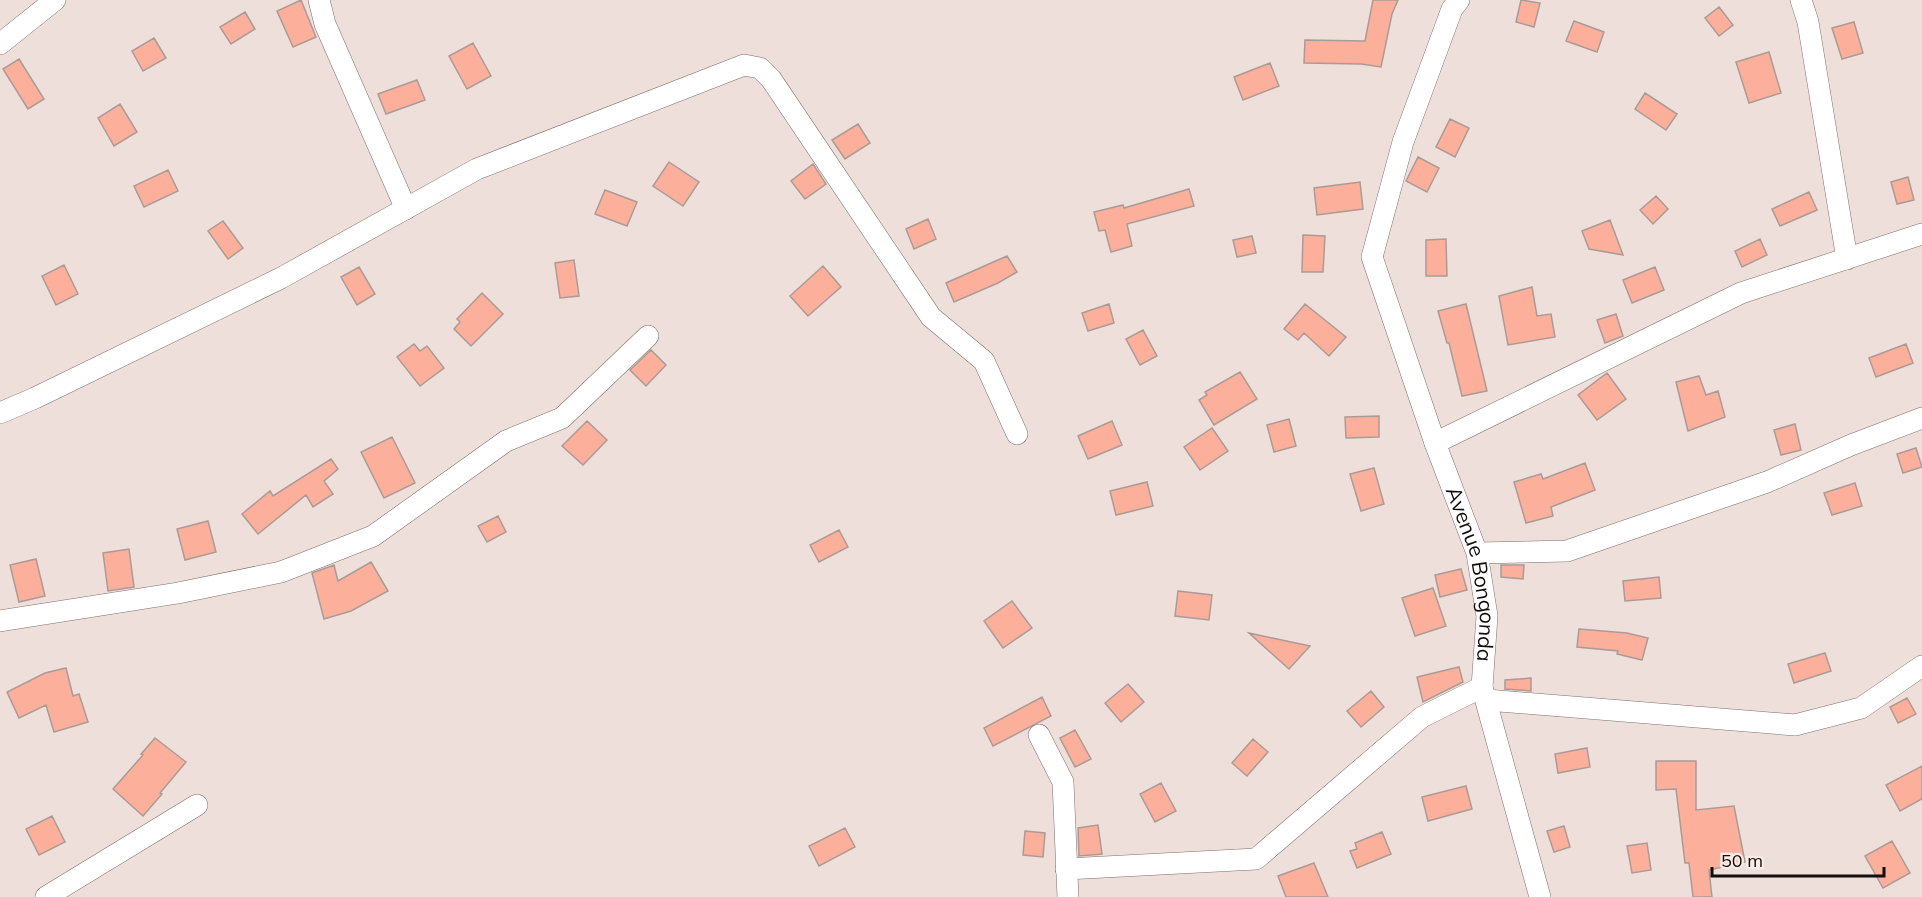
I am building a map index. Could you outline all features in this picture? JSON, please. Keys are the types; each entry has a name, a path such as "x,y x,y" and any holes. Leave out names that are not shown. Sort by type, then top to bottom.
{"street":[{"path":"0,44 54,0"},
{"path":"319,0 325,24 406,209"},
{"name":"Avenue Bongonda","path":"1459,0 1452,9 1403,142 1372,257 1435,443 1477,553 1487,616 1485,694 1535,894"},
{"path":"1802,0 1808,22 1847,259"},
{"path":"0,413 281,278 477,169 744,65 760,68 771,79 931,317 984,361 1017,434"},
{"path":"1435,443 1741,293 1922,234"},
{"path":"0,621 178,593 281,572 373,536 506,441 562,418 648,336"},
{"path":"1477,553 1567,551 1767,482 1851,445 1922,418"},
{"path":"1066,869 1256,859 1422,717 1485,694 1796,725 1861,708 1922,666"},
{"path":"1039,735 1063,782 1068,897"},
{"path":"46,897 197,805"}],"building":[{"path":"301,0 316,37 293,47 277,11"},
{"path":"1373,0 1398,0 1392,14 1381,67 1361,64 1304,63 1305,40 1365,41"},
{"path":"1521,0 1540,3 1534,27 1516,22"},
{"path":"1719,7 1733,25 1719,36 1705,18"},
{"path":"245,12 255,29 231,44 220,27"},
{"path":"1574,21 1604,32 1597,52 1566,41"},
{"path":"1854,22 1863,53 1842,59 1832,28"},
{"path":"154,38 166,58 143,71 132,51"},
{"path":"473,43 491,76 467,89 449,56"},
{"path":"1769,52 1781,93 1749,103 1736,62"},
{"path":"19,59 44,99 28,109 3,69"},
{"path":"1270,63 1279,86 1243,100 1234,77"},
{"path":"417,80 425,100 386,114 378,94"},
{"path":"1645,93 1677,114 1666,130 1635,109"},
{"path":"120,104 137,132 114,146 98,118"},
{"path":"1450,119 1469,128 1455,157 1436,147"},
{"path":"858,124 870,143 845,159 832,140"},
{"path":"1418,157 1439,168 1427,192 1406,181"},
{"path":"669,162 699,182 683,206 653,186"},
{"path":"813,164 826,184 805,199 791,181"},
{"path":"168,170 178,191 144,207 134,186"},
{"path":"1908,177 1914,200 1897,204 1891,182"},
{"path":"1360,182 1363,209 1317,215 1314,188"},
{"path":"1189,189 1194,206 1127,224 1132,246 1111,252 1105,230 1099,231 1094,212 1123,205 1124,208"},
{"path":"605,190 637,202 627,226 595,214"},
{"path":"1809,192 1817,210 1780,226 1772,209"},
{"path":"1656,196 1668,209 1653,224 1640,210"},
{"path":"928,219 936,239 914,249 906,229"},
{"path":"1610,220 1623,255 1589,249 1582,231"},
{"path":"223,221 243,248 228,259 208,231"},
{"path":"1303,235 1325,236 1323,272 1302,272"},
{"path":"1252,236 1256,253 1237,257 1233,240"},
{"path":"1446,239 1447,276 1426,276 1426,240"},
{"path":"1760,239 1767,255 1742,267 1735,251"},
{"path":"1007,256 1017,272 954,302 946,283"},
{"path":"574,260 579,296 560,298 555,263"},
{"path":"64,265 78,294 56,305 42,276"},
{"path":"823,266 841,287 808,316 790,296"},
{"path":"359,267 375,294 357,305 341,277"},
{"path":"1655,267 1664,290 1632,303 1623,280"},
{"path":"1532,287 1537,316 1551,314 1555,337 1508,345 1499,296"},
{"path":"482,293 503,314 471,346 454,329 460,322 457,319"},
{"path":"1109,304 1114,323 1088,331 1082,313"},
{"path":"1305,304 1346,337 1329,356 1304,333 1298,340 1284,329"},
{"path":"1466,304 1487,391 1462,396 1449,343 1447,343 1438,311"},
{"path":"1616,314 1623,336 1605,343 1597,320"},
{"path":"1143,330 1157,356 1140,365 1126,339"},
{"path":"414,344 420,351 427,346 444,368 420,386 397,357"},
{"path":"1906,344 1913,363 1876,377 1869,358"},
{"path":"651,350 666,365 646,386 630,370"},
{"path":"1240,372 1257,399 1214,425 1199,400 1207,395 1205,392"},
{"path":"1607,373 1626,399 1597,420 1578,395"},
{"path":"1699,376 1706,395 1718,391 1725,417 1688,431 1676,382"},
{"path":"1379,416 1379,437 1346,438 1345,417"},
{"path":"1289,419 1296,446 1274,452 1267,425"},
{"path":"587,421 607,440 583,465 562,446"},
{"path":"1112,421 1122,445 1088,459 1078,436"},
{"path":"1795,424 1801,450 1781,455 1774,430"},
{"path":"1212,428 1228,451 1200,470 1184,447"},
{"path":"392,437 415,483 384,498 361,452"},
{"path":"1916,448 1922,467 1903,473 1897,454"},
{"path":"331,459 338,469 324,481 333,494 313,507 306,495 258,534 242,514 270,491 273,496"},
{"path":"1585,463 1595,490 1551,507 1553,516 1526,523 1514,482 1541,474 1543,479"},
{"path":"1374,468 1384,504 1361,511 1350,474"},
{"path":"1147,482 1153,506 1116,515 1110,491"},
{"path":"1855,483 1862,506 1832,515 1824,493"},
{"path":"498,516 506,532 487,542 478,526"},
{"path":"208,521 216,552 185,560 177,529"},
{"path":"839,530 848,547 819,562 810,545"},
{"path":"129,549 134,587 108,591 103,553"},
{"path":"36,559 45,596 19,602 10,565"},
{"path":"371,562 388,591 351,611 324,619 312,573 334,565 338,581"},
{"path":"1501,565 1524,565 1523,579 1501,577"},
{"path":"1461,569 1467,590 1440,597 1435,575"},
{"path":"1659,577 1661,598 1625,601 1623,581"},
{"path":"1433,588 1446,626 1415,636 1402,598"},
{"path":"1178,591 1212,595 1209,620 1175,616"},
{"path":"1012,601 1032,628 1003,648 984,621"},
{"path":"1579,629 1627,633 1648,638 1642,660 1617,654 1618,651 1577,647"},
{"path":"1249,633 1310,646 1289,669"},
{"path":"1825,653 1831,671 1794,683 1788,664"},
{"path":"1459,667 1463,682 1423,702 1417,677"},
{"path":"66,668 73,696 79,694 88,722 54,732 46,705 19,718 7,692 45,673"},
{"path":"1531,678 1531,691 1505,689 1505,680"},
{"path":"1128,684 1144,702 1121,722 1105,703"},
{"path":"1371,691 1384,707 1361,727 1347,711"},
{"path":"1042,697 1051,716 993,746 984,728"},
{"path":"1907,698 1916,714 1898,723 1890,707"},
{"path":"1075,730 1091,759 1075,767 1060,738"},
{"path":"155,738 186,762 143,816 113,789"},
{"path":"1253,739 1268,752 1247,776 1232,763"},
{"path":"1587,748 1590,767 1558,773 1555,754"},
{"path":"1656,761 1696,761 1696,810 1734,806 1745,862 1709,870 1712,897 1693,897 1689,863 1685,863 1676,789 1656,790"},
{"path":"1922,766 1922,799 1900,811 1886,785"},
{"path":"1161,783 1176,811 1155,822 1140,794"},
{"path":"1466,786 1472,809 1428,821 1422,797"},
{"path":"52,816 65,842 39,855 26,829"},
{"path":"1098,825 1102,854 1079,856 1078,828"},
{"path":"1564,826 1570,847 1554,852 1547,831"},
{"path":"845,828 855,847 819,866 809,846"},
{"path":"1025,831 1045,833 1043,857 1023,855"},
{"path":"1382,832 1391,854 1357,868 1350,851 1357,849 1355,843"},
{"path":"1892,841 1910,873 1883,888 1865,856"},
{"path":"1647,843 1651,870 1632,873 1627,846"},
{"path":"1314,863 1328,897 1286,897 1278,876"}]}
